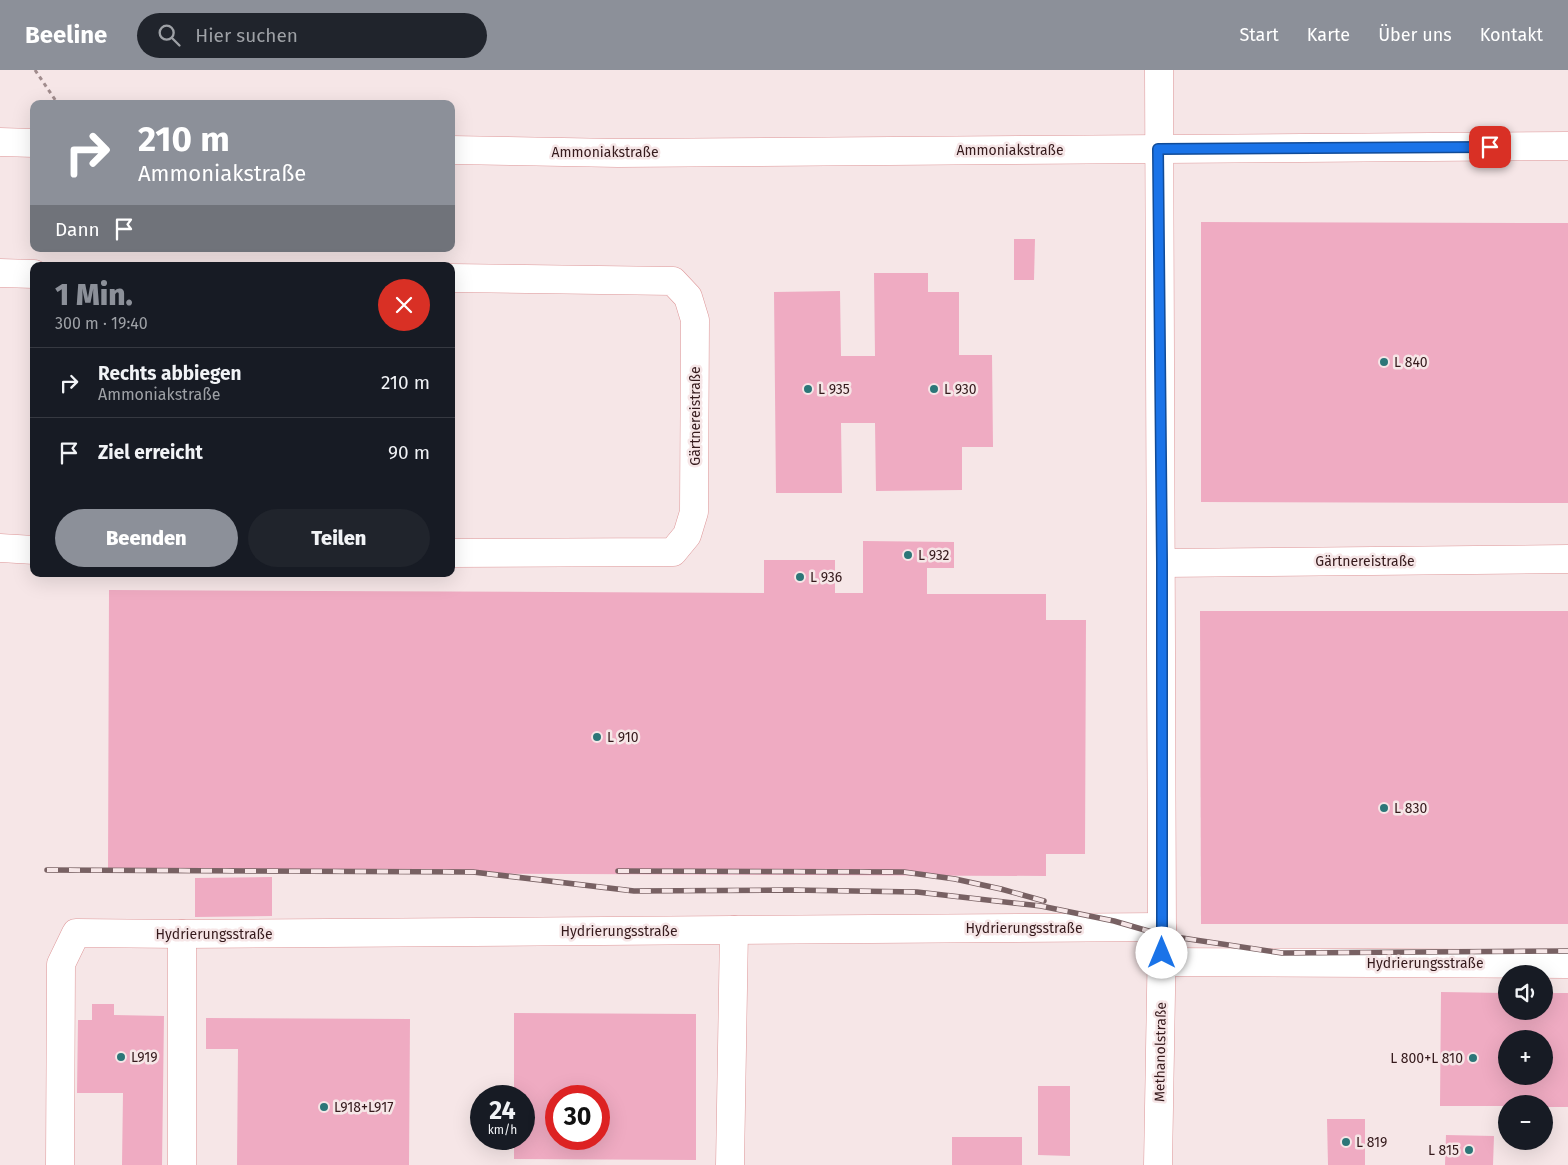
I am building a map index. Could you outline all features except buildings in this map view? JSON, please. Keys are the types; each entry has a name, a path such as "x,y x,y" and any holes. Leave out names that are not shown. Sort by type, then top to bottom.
{"street":[{"name":"Methanolstraße","path":"1158,1165 1162,962 1159,70"},
{"path":"0,142 30,143"},
{"name":"Ammoniakstraße","path":"455,150 618,153 1568,146"},
{"path":"0,274 30,274"},
{"name":"Gärtnereistraße","path":"455,278 672,281 688,297 695,320 694,512 687,535 672,552 455,553"},
{"path":"0,548 30,550"},
{"name":"Gärtnereistraße","path":"1162,562 1568,560"},
{"name":"Hydrierungsstraße","path":"60,1165 61,964 76,933 182,934 1162,927"},
{"path":"730,1165 734,930"},
{"path":"182,934 182,1165"},
{"name":"Hydrierungsstraße","path":"1162,962 1568,964"}],"path":[{"path":"35,70 55,100"}],"railway":[{"path":"47,870 473,872 634,891 791,890 917,892 1041,906 1114,921 1162,935 1282,953 1568,951"},
{"path":"618,871 904,872 955,879 1044,901"}],"place":[{"name":"L 840","path":"1384,362"},
{"name":"L 935","path":"808,389"},
{"name":"L 930","path":"934,389"},
{"name":"L 932","path":"908,555"},
{"name":"L 936","path":"800,577"},
{"name":"L 910","path":"597,737"},
{"name":"L 830","path":"1384,808"},
{"name":"L919","path":"121,1057"},
{"name":"L 800+L 810","path":"1473,1058"},
{"name":"L918+L917","path":"324,1107"},
{"name":"L 819","path":"1346,1142"},
{"name":"L 815","path":"1469,1150"}],"route":[{"path":"1162,953 1162,562 1158,149 1490,147"}]}
